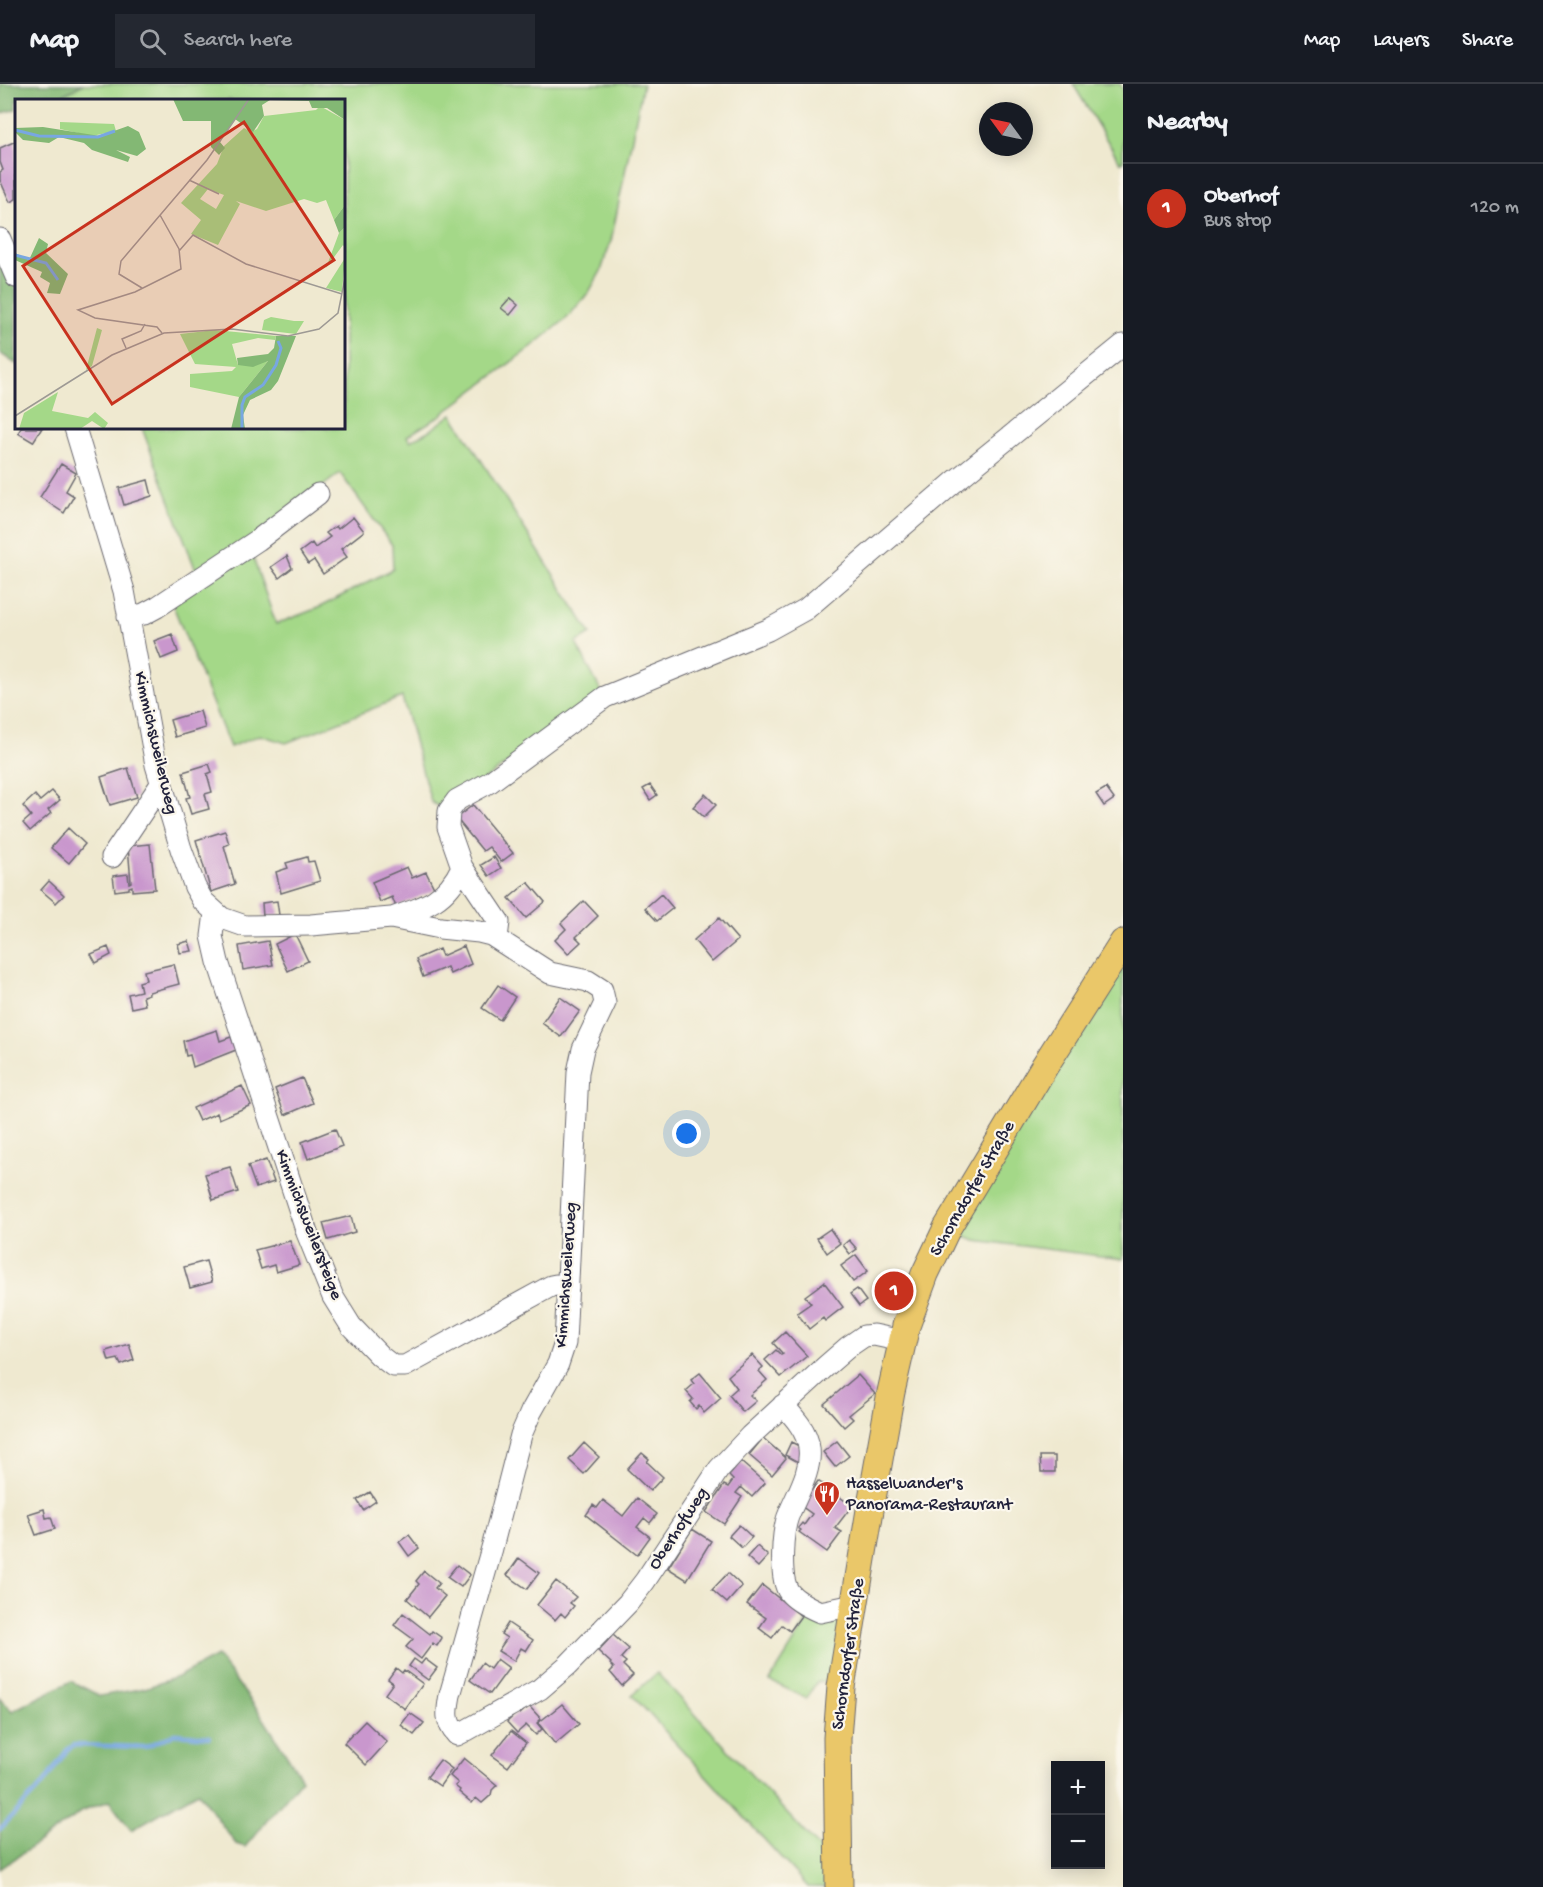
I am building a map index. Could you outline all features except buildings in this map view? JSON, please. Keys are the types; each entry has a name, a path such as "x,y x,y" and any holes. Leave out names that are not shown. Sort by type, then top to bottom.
{"main road":[{"name":"Schorndorfer Straße","path":"839,1887 837,1738 842,1687 876,1475 902,1341 922,1280 947,1228 1038,1076 1123,943"}],"street":[{"path":"0,239 15,275"},
{"path":"497,938 499,925 497,919 462,867 448,827 449,811 457,800 508,769 605,697 768,630 806,609 953,483 1123,345"},
{"name":"Kimmichsweilerweg","path":"75,429 118,567 153,754 161,784 195,887 203,901 215,913 230,922 262,927 391,918 440,928 485,933 497,938 550,973 592,982 599,987 605,999 583,1049 578,1072 564,1350 521,1435 495,1538 450,1695 448,1721 457,1735"},
{"path":"128,617 151,611 166,602 258,540 318,494"},
{"path":"112,856 161,784"},
{"name":"Kimmichsweilerweg","path":"391,918 436,900 450,888 462,867"},
{"name":"Kimmichsweilersteige","path":"215,913 212,936 218,962 307,1233 337,1304 364,1341 389,1364 397,1367 405,1366 550,1286 568,1287"},
{"name":"Oberhofweg","path":"457,1735 540,1689 568,1665 623,1609 645,1581 719,1469 750,1436 848,1347 864,1336 874,1335 902,1341"},
{"path":"783,1406 804,1432 809,1453 805,1476 785,1527 783,1566 788,1589 791,1594 820,1612 854,1605"}],"green space":[{"path":"0,84 83,84 56,99 15,99 15,109 0,114"},
{"path":"83,84 643,84 611,241 601,271 589,292 567,318 534,345 437,418 407,436 410,441 432,429 452,414 591,634 576,643 603,695 443,809 431,802 402,697 286,743 260,735 230,747 172,603 198,576 142,429 345,429 345,99 56,99","holes":["340,473 392,545 393,569 318,608 276,624 250,549 275,523"]},
{"path":"1073,84 1120,84 1123,90 1123,162 1120,162"},
{"path":"0,250 15,287 15,363 0,353"},
{"path":"1123,955 1123,1259 975,1240 954,1232"},
{"path":"812,1613 840,1613 835,1681 817,1682 806,1698 770,1681"},
{"path":"217,1656 260,1713 302,1779 245,1847 236,1844 198,1792 131,1830 109,1801 83,1811 0,1869 0,1698 12,1711 71,1681 100,1696 145,1688 177,1677"},
{"path":"657,1673 832,1862 832,1887 808,1887 632,1695"}],"waterway":[{"path":"0,1829 44,1783 67,1750 74,1745 145,1747 175,1734 210,1737"}],"place":[{"name":"Oberhof","path":"894,1291"},
{"name":"Hasselwander's Panorama-Restaurant","path":"827,1517"}]}
